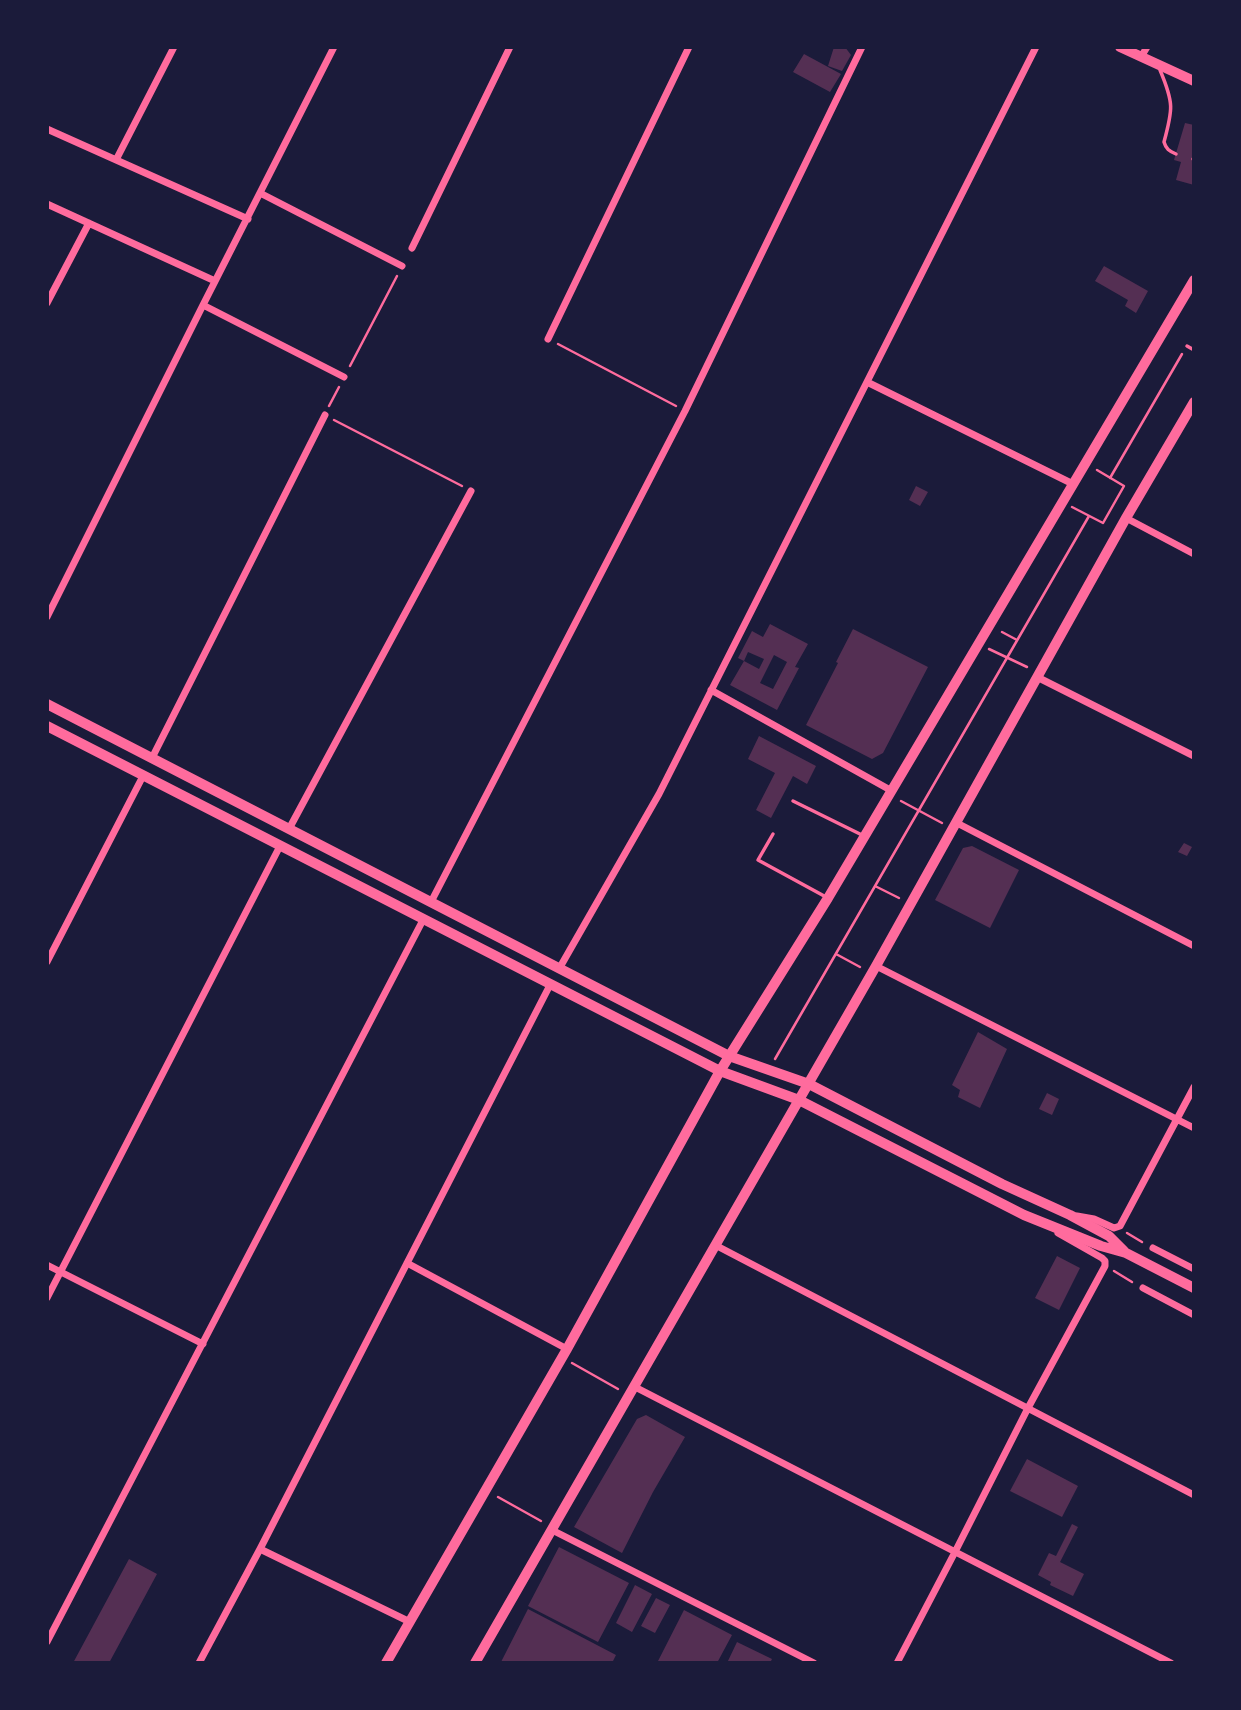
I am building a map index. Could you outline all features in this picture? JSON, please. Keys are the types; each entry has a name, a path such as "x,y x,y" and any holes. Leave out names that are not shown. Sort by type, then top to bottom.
{"main road":[{"path":"1120,47 1144,52 1158,64 1194,81"},
{"path":"386,1663 565,1353 720,1071 828,898 1194,280"},
{"path":"475,1663 717,1246 911,905 1118,532 1194,402"},
{"path":"47,704 729,1056 809,1084 1002,1184 1070,1215 1109,1236 1126,1253"},
{"path":"47,726 720,1071 799,1100 1024,1214 1126,1253 1193,1288"}],"street":[{"path":"116,160 174,47"},
{"path":"47,617 334,47"},
{"path":"412,248 510,47"},
{"path":"548,339 689,47"},
{"path":"431,902 685,411 862,47"},
{"path":"559,969 659,794 1036,47"},
{"path":"47,129 248,219"},
{"path":"260,193 402,266"},
{"path":"47,204 215,281"},
{"path":"47,303 89,223"},
{"path":"203,305 344,377"},
{"path":"867,382 1073,484"},
{"path":"152,758 324,415"},
{"path":"289,829 471,491"},
{"path":"1126,518 1194,554"},
{"path":"1039,675 1194,756"},
{"path":"711,690 890,792"},
{"path":"47,962 144,776"},
{"path":"955,826 1194,946"},
{"path":"47,1298 280,846"},
{"path":"47,1642 423,920"},
{"path":"874,970 1194,1128"},
{"path":"199,1663 550,985"},
{"path":"1070,1215 1094,1219 1109,1227 1118,1228 1194,1087"},
{"path":"897,1663 1028,1408 1105,1266 1102,1258 1024,1214"},
{"path":"717,1246 1194,1495"},
{"path":"1153,1248 1194,1269"},
{"path":"407,1263 565,1353"},
{"path":"47,1265 203,1344"},
{"path":"1143,1288 1194,1315"},
{"path":"632,1391 956,1552 1171,1663"},
{"path":"553,1529 814,1663"},
{"path":"260,1549 410,1622"}],"lane":[{"path":"1158,64 1168,89 1172,112 1165,147 1176,154"},
{"path":"1187,346 1194,350"},
{"path":"793,801 864,836"},
{"path":"773,834 758,860 828,898"}],"path":[{"path":"402,266 324,415 471,491"},
{"path":"548,339 685,411"},
{"path":"1110,478 1187,346"},
{"path":"1093,468 1124,486 1102,523"},
{"path":"1063,502 1118,532"},
{"path":"775,1059 1089,516"},
{"path":"989,626 1017,640"},
{"path":"978,644 1039,675"},
{"path":"890,792 918,811 955,826"},
{"path":"875,886 911,905"},
{"path":"836,954 874,970"},
{"path":"1118,1228 1153,1248"},
{"path":"1105,1266 1143,1288"},
{"path":"565,1353 632,1391"},
{"path":"486,1490 553,1529"}],"building":[{"path":"834,47 845,47 851,55 842,71 828,66"},
{"path":"804,54 841,74 830,92 793,72"},
{"path":"1185,123 1194,125 1194,185 1176,180 1181,162 1174,160"},
{"path":"1104,266 1148,291 1136,313 1125,306 1128,300 1095,281"},
{"path":"916,486 928,492 920,506 909,500"},
{"path":"770,624 808,644 777,710 730,685 744,661 738,658 752,631 763,637","holes":["748,652 764,659 759,669 744,661","774,655 787,662 773,689 760,683"]},
{"path":"853,629 928,667 883,753 872,759 806,725"},
{"path":"759,736 816,766 807,784 793,776 771,818 756,810 775,773 748,759"},
{"path":"1184,843 1192,847 1187,856 1178,852"},
{"path":"972,846 1019,870 990,928 935,900 963,848"},
{"path":"978,1032 1007,1049 980,1108 958,1097 960,1090 952,1085"},
{"path":"1047,1093 1059,1099 1052,1115 1039,1109"},
{"path":"1057,1256 1080,1268 1059,1310 1035,1298"},
{"path":"646,1415 685,1437 622,1553 574,1527 637,1419"},
{"path":"1027,1459 1078,1486 1062,1517 1010,1491"},
{"path":"1072,1524 1078,1527 1060,1562 1084,1574 1073,1596 1050,1585 1051,1582 1038,1575 1049,1553 1056,1556"},
{"path":"559,1547 629,1583 598,1642 528,1606"},
{"path":"129,1559 157,1574 109,1663 73,1663"},
{"path":"635,1585 652,1594 632,1632 616,1623"},
{"path":"656,1598 670,1605 655,1633 641,1626"},
{"path":"528,1609 616,1655 612,1663 501,1662"},
{"path":"684,1610 732,1635 717,1663 657,1663"},
{"path":"737,1642 772,1659 770,1663 727,1663"}]}
